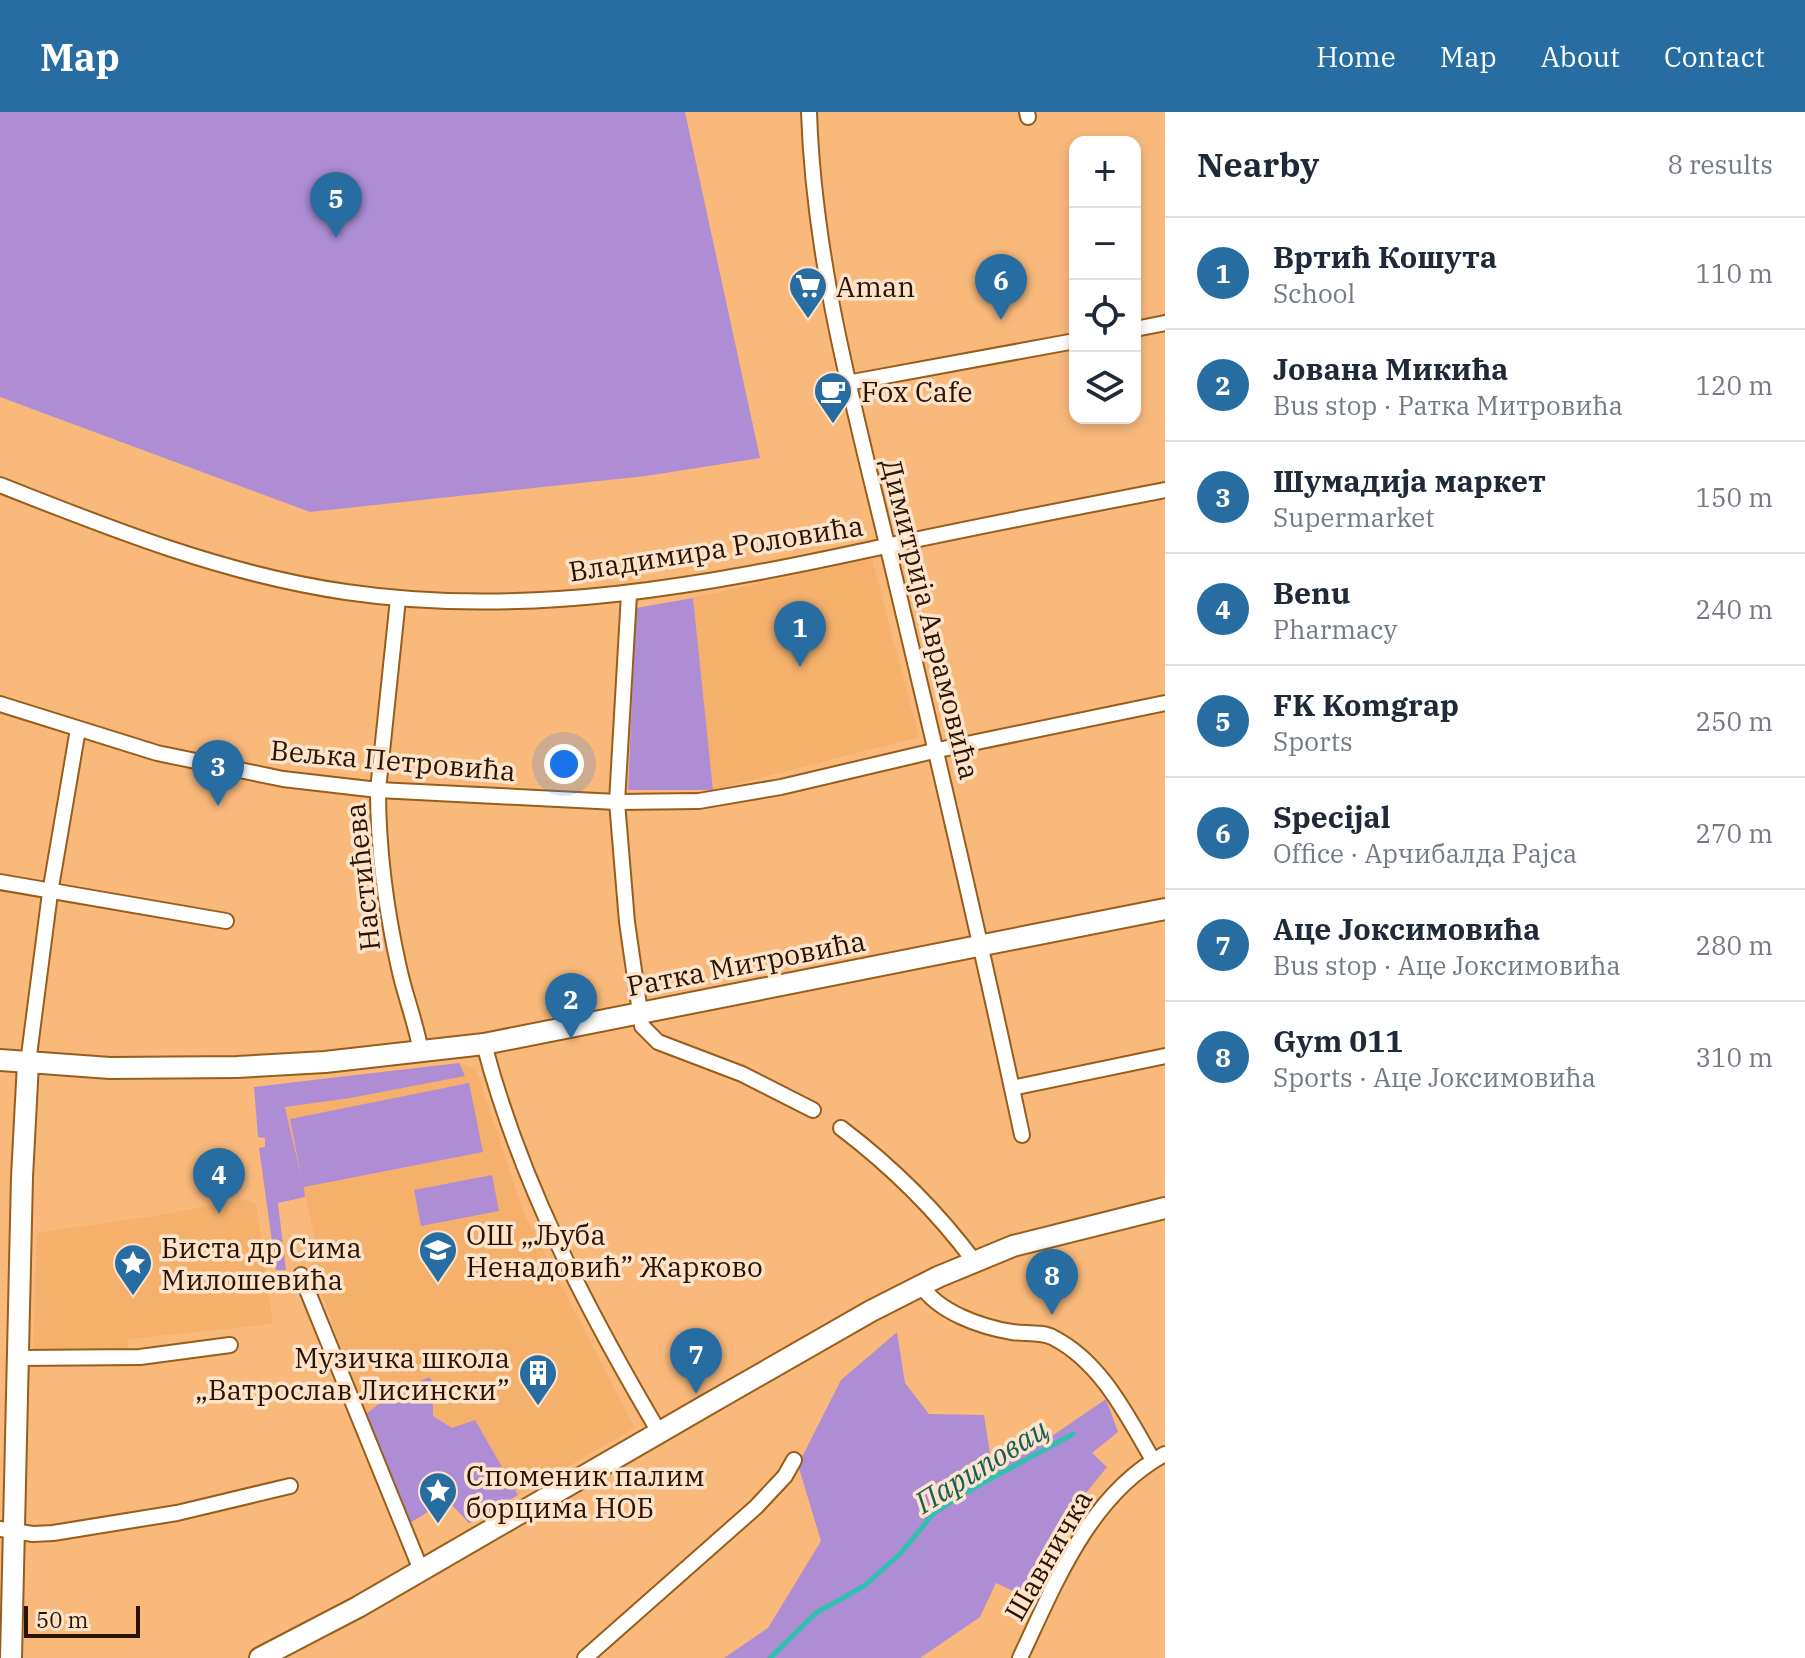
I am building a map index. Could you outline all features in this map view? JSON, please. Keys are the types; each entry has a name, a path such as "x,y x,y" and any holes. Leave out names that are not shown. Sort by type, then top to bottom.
{"street":[{"name":"Димитрија Аврамовића","path":"809,112 819,237 847,383 938,750 1022,1135"},
{"path":"1141,328 1165,323"},
{"path":"847,383 1069,342"},
{"name":"Владимира Роловића","path":"0,485 119,531 279,579 398,599 530,601 629,594 1165,490"},
{"path":"629,594 617,802 620,853 642,1026 654,1040 742,1074 813,1110"},
{"name":"Настићева","path":"398,599 378,790 379,839 399,969 421,1052"},
{"name":"Вељка Петровића","path":"0,704 157,753 283,779 378,790 617,802 712,798 781,787 938,750 1165,703"},
{"path":"11,1658 7,1531 18,1358 28,1063 50,893 78,729"},
{"path":"0,882 226,921"},
{"name":"Ратка Митровића","path":"0,1060 110,1068 237,1067 325,1062 484,1044 1165,909"},
{"path":"484,1044 506,1121 531,1186 611,1347 659,1432"},
{"path":"1012,1088 1165,1056"},
{"path":"841,1128 915,1192 974,1261"},
{"path":"260,1658 328,1623 921,1285 974,1261 1050,1236 1165,1208"},
{"path":"301,1275 421,1570"},
{"path":"921,1285 941,1305 976,1322 1008,1332 1049,1335 1062,1342 1113,1392 1159,1457"},
{"path":"18,1358 140,1357 230,1345"},
{"name":"Шавничка","path":"1020,1658 1086,1531 1114,1493 1159,1457"},
{"path":"585,1658 756,1507 785,1476 794,1460"},
{"path":"7,1531 53,1533 177,1513 290,1486"}],"shaded area":[{"path":"0,112 685,112 760,458 646,476 310,512 0,397"},
{"path":"872,559 919,737 713,790 693,598"},
{"path":"693,598 713,790 628,790 636,608"},
{"name":"ОШ „Љуба Ненадовић” Жарково","path":"459,1063 476,1069 523,1211 635,1428 469,1523 447,1500 410,1523 349,1373 325,1301 308,1267 319,1256 280,1084"},
{"path":"459,1063 465,1076 285,1107 301,1176 290,1119 469,1083 483,1152 304,1187 305,1197 278,1203 286,1270 276,1270 259,1148 265,1147 265,1138 258,1137 254,1087"},
{"path":"492,1175 499,1211 421,1226 414,1190"},
{"path":"244,1199 256,1203 273,1324 128,1339 128,1348 33,1349 37,1233"},
{"path":"897,1332 905,1383 929,1414 984,1415 992,1466 1049,1438 1106,1399 1118,1432 1092,1453 1107,1467 1073,1509 1026,1597 996,1583 980,1617 920,1658 724,1658 768,1628 821,1541 798,1465 841,1380"},
{"path":"429,1377 433,1382 433,1416 452,1428 475,1420 518,1495 469,1523 447,1500 410,1523 366,1414 389,1396"}],"waterway":[{"name":"Париповац","path":"770,1658 816,1613 864,1586 900,1554 933,1514 959,1496 1073,1434"}],"place":[{"name":"FK Komgrap","path":"336,238"},
{"name":"Aman","path":"808,320"},
{"name":"Specijal","path":"1001,320"},
{"name":"Fox Cafe","path":"833,425"},
{"name":"Вртић Кошута","path":"800,667"},
{"name":"Шумадија маркет","path":"218,806"},
{"name":"Јована Микића","path":"571,1039"},
{"name":"Benu","path":"219,1214"},
{"name":"ОШ „Љуба Ненадовић” Жарково","path":"438,1284"},
{"name":"Биста др Сима Милошевића","path":"133,1297"},
{"name":"Gym 011","path":"1052,1315"},
{"name":"Аце Јоксимовића","path":"696,1394"},
{"name":"Музичка школа „Ватрослав Лисински”","path":"538,1407"},
{"name":"Споменик палим борцима НОБ","path":"438,1525"}]}
